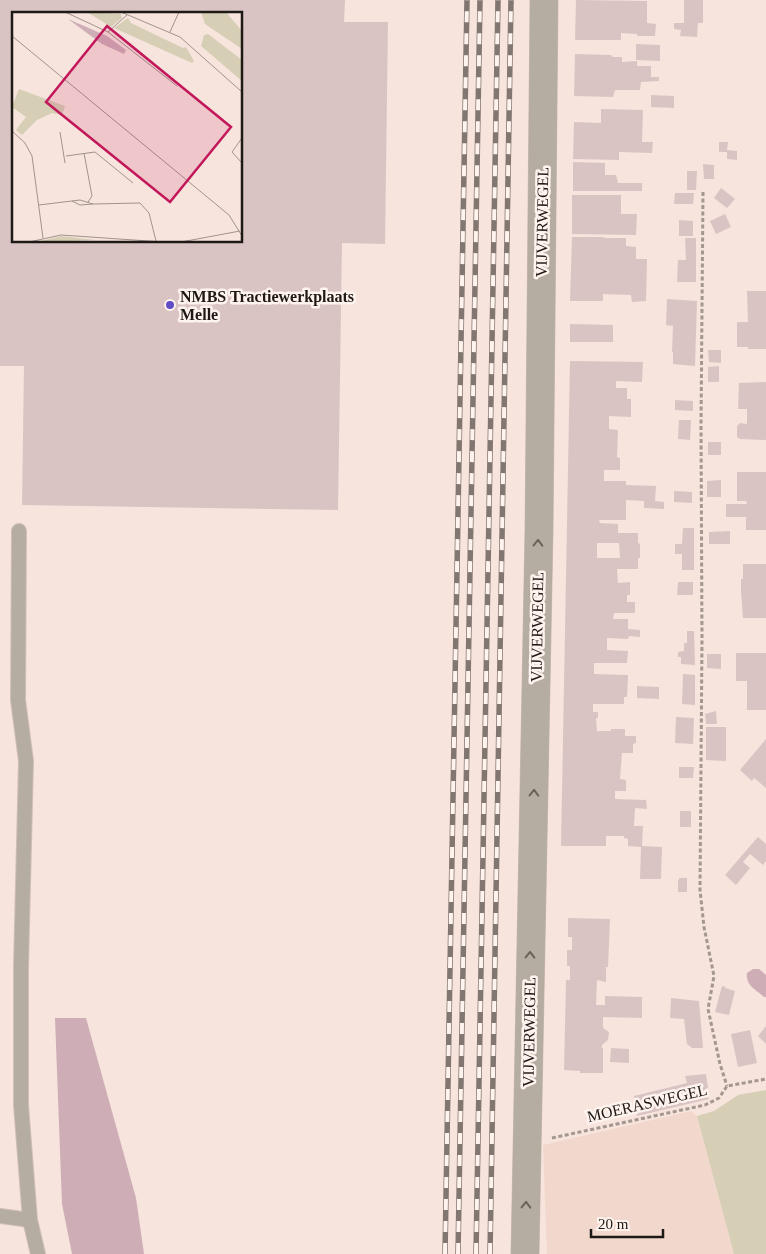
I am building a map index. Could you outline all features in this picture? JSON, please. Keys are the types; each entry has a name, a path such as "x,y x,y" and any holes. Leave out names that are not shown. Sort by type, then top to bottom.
{"street":[{"name":"VIJVERWEGEL","path":"525,1254 538,541 544,0"}],"lane":[{"path":"19,531 18,700 26,761 21,967 21,1105 30,1220 38,1254"},
{"path":"0,1216 30,1220"}],"path":[{"path":"703,192 700,890 704,928 714,976 708,1009 720,1064 727,1086"},
{"name":"MOERASWEGEL","path":"526,1143 705,1105 719,1098 727,1086 766,1079"}],"shaded area":[{"path":"753,969 759,969 766,975 766,997 749,984 747,973"},
{"path":"55,1018 86,1018 136,1198 144,1254 72,1254 62,1204"},
{"path":"766,1090 766,1254 734,1254 697,1116 714,1111 738,1095"},
{"path":"691,1111 697,1116 734,1254 547,1254 543,1145"}],"building":[{"name":"NMBS Tractiewerkplaats Melle","path":"0,0 345,0 344,22 388,22 385,244 342,243 338,510 22,505 24,366 0,366"},
{"path":"576,0 647,1 647,23 656,24 655,36 637,36 637,34 621,33 621,40 575,40"},
{"path":"684,0 703,0 703,23 698,23 697,37 680,36 681,30 674,29 674,23 684,23"},
{"path":"636,44 660,45 660,61 636,60"},
{"path":"575,54 611,55 613,57 622,57 622,62 637,61 637,66 651,66 651,77 659,77 659,81 641,82 640,90 615,90 613,97 574,96"},
{"path":"651,95 674,96 674,108 651,107"},
{"path":"601,109 643,110 642,142 653,142 652,153 619,152 619,160 573,159 574,122 601,123"},
{"path":"719,142 728,142 727,150 737,151 737,160 727,159 727,152 719,152"},
{"path":"573,162 605,163 605,175 616,175 618,183 642,183 642,191 573,191"},
{"path":"703,164 714,165 714,179 704,179"},
{"path":"687,171 697,171 696,190 687,190"},
{"path":"721,188 735,199 727,208 714,198"},
{"path":"675,193 694,193 693,204 674,204"},
{"path":"572,195 621,195 621,214 637,214 636,235 572,234"},
{"path":"725,214 731,227 716,234 710,221"},
{"path":"679,220 693,221 693,236 679,236"},
{"path":"572,237 626,238 626,246 636,247 636,259 647,259 646,301 632,302 631,295 603,294 603,301 570,301"},
{"path":"685,238 696,238 696,282 677,282 678,260 686,260"},
{"path":"747,291 766,291 766,349 737,347 737,322 748,322"},
{"path":"667,299 697,301 695,366 673,364 673,326 666,325"},
{"path":"570,324 613,325 613,342 570,342"},
{"path":"708,350 721,350 721,363 709,362"},
{"path":"570,361 643,362 642,382 616,381 616,388 627,388 627,399 631,399 631,417 609,416 609,429 618,430 617,457 620,458 620,470 604,470 604,481 626,481 626,485 656,486 655,501 664,502 664,509 644,508 644,501 626,500 626,520 599,520 600,523 618,524 618,533 638,533 640,558 638,558 638,569 617,569 618,583 630,582 630,595 627,595 627,602 635,602 635,613 614,613 613,619 628,619 628,629 640,630 640,637 629,636 628,639 607,638 607,650 628,651 627,663 594,663 594,674 628,675 627,697 624,697 624,704 593,704 593,712 598,712 598,718 596,718 597,731 625,729 625,736 636,736 636,743 633,744 633,753 622,753 620,779 626,780 626,791 615,791 615,799 646,800 647,809 635,808 634,826 643,826 642,846 662,847 661,879 640,879 641,847 628,846 628,839 624,838 624,836 606,836 606,846 561,846","holes":["597,543 619,543 620,558 597,558"]},
{"path":"719,366 719,382 708,382 708,367"},
{"path":"766,382 766,440 740,439 737,437 737,426 740,423 747,424 747,409 738,409 739,383"},
{"path":"675,400 693,401 693,411 675,410"},
{"path":"679,420 691,420 690,440 678,439"},
{"path":"708,442 721,442 721,455 708,455"},
{"path":"737,472 766,472 766,530 746,530 746,517 726,517 726,504 747,504 746,501 737,501"},
{"path":"721,480 721,497 707,497 707,481"},
{"path":"674,491 692,492 692,503 674,502"},
{"path":"683,528 694,528 694,570 682,570 682,554 675,554 675,544 682,544"},
{"path":"730,531 730,544 709,544 709,532"},
{"path":"743,564 766,564 766,618 743,618 741,579 743,579"},
{"path":"678,582 693,582 693,595 677,595"},
{"path":"687,631 694,631 695,665 681,664 681,657 678,657 678,652 684,651 684,643 687,643"},
{"path":"736,653 766,653 766,710 747,710 747,681 736,681"},
{"path":"707,654 721,654 721,669 707,668"},
{"path":"683,674 695,675 695,705 682,704"},
{"path":"637,686 659,687 659,699 637,698"},
{"path":"716,711 717,724 706,724 705,714"},
{"path":"676,717 694,718 693,744 675,743"},
{"path":"706,727 726,727 726,761 706,760"},
{"path":"766,739 766,788 754,778 752,781 740,770"},
{"path":"679,767 694,767 693,778 679,778"},
{"path":"680,811 691,811 691,827 680,827"},
{"path":"758,837 766,844 766,861 763,865 750,854 743,862 750,868 736,885 725,875"},
{"path":"679,878 687,878 687,892 678,892"},
{"path":"568,918 610,919 606,982 597,980 596,1005 605,1005 605,996 642,997 642,1018 603,1017 603,1028 609,1032 608,1040 602,1045 603,1073 580,1073 580,1071 564,1070 566,980 570,980 570,966 567,966 567,950 572,950 572,937 568,937"},
{"path":"722,986 735,991 729,1015 715,1012"},
{"path":"671,998 699,1001 703,1048 692,1048 687,1044 684,1019 670,1018"},
{"path":"766,1026 766,1044 758,1036"},
{"path":"750,1030 757,1063 738,1067 731,1034"},
{"path":"611,1048 629,1049 629,1063 610,1062"},
{"path":"706,1074 708,1088 706,1088 709,1099 637,1116 634,1096 687,1083 685,1076"}],"railway":[{"path":"445,1254 467,0"},
{"path":"458,1254 480,0"},
{"path":"476,1254 498,0"},
{"path":"490,1254 511,0"}],"place":[{"name":"NMBS Tractiewerkplaats Melle","path":"170,305"}]}
